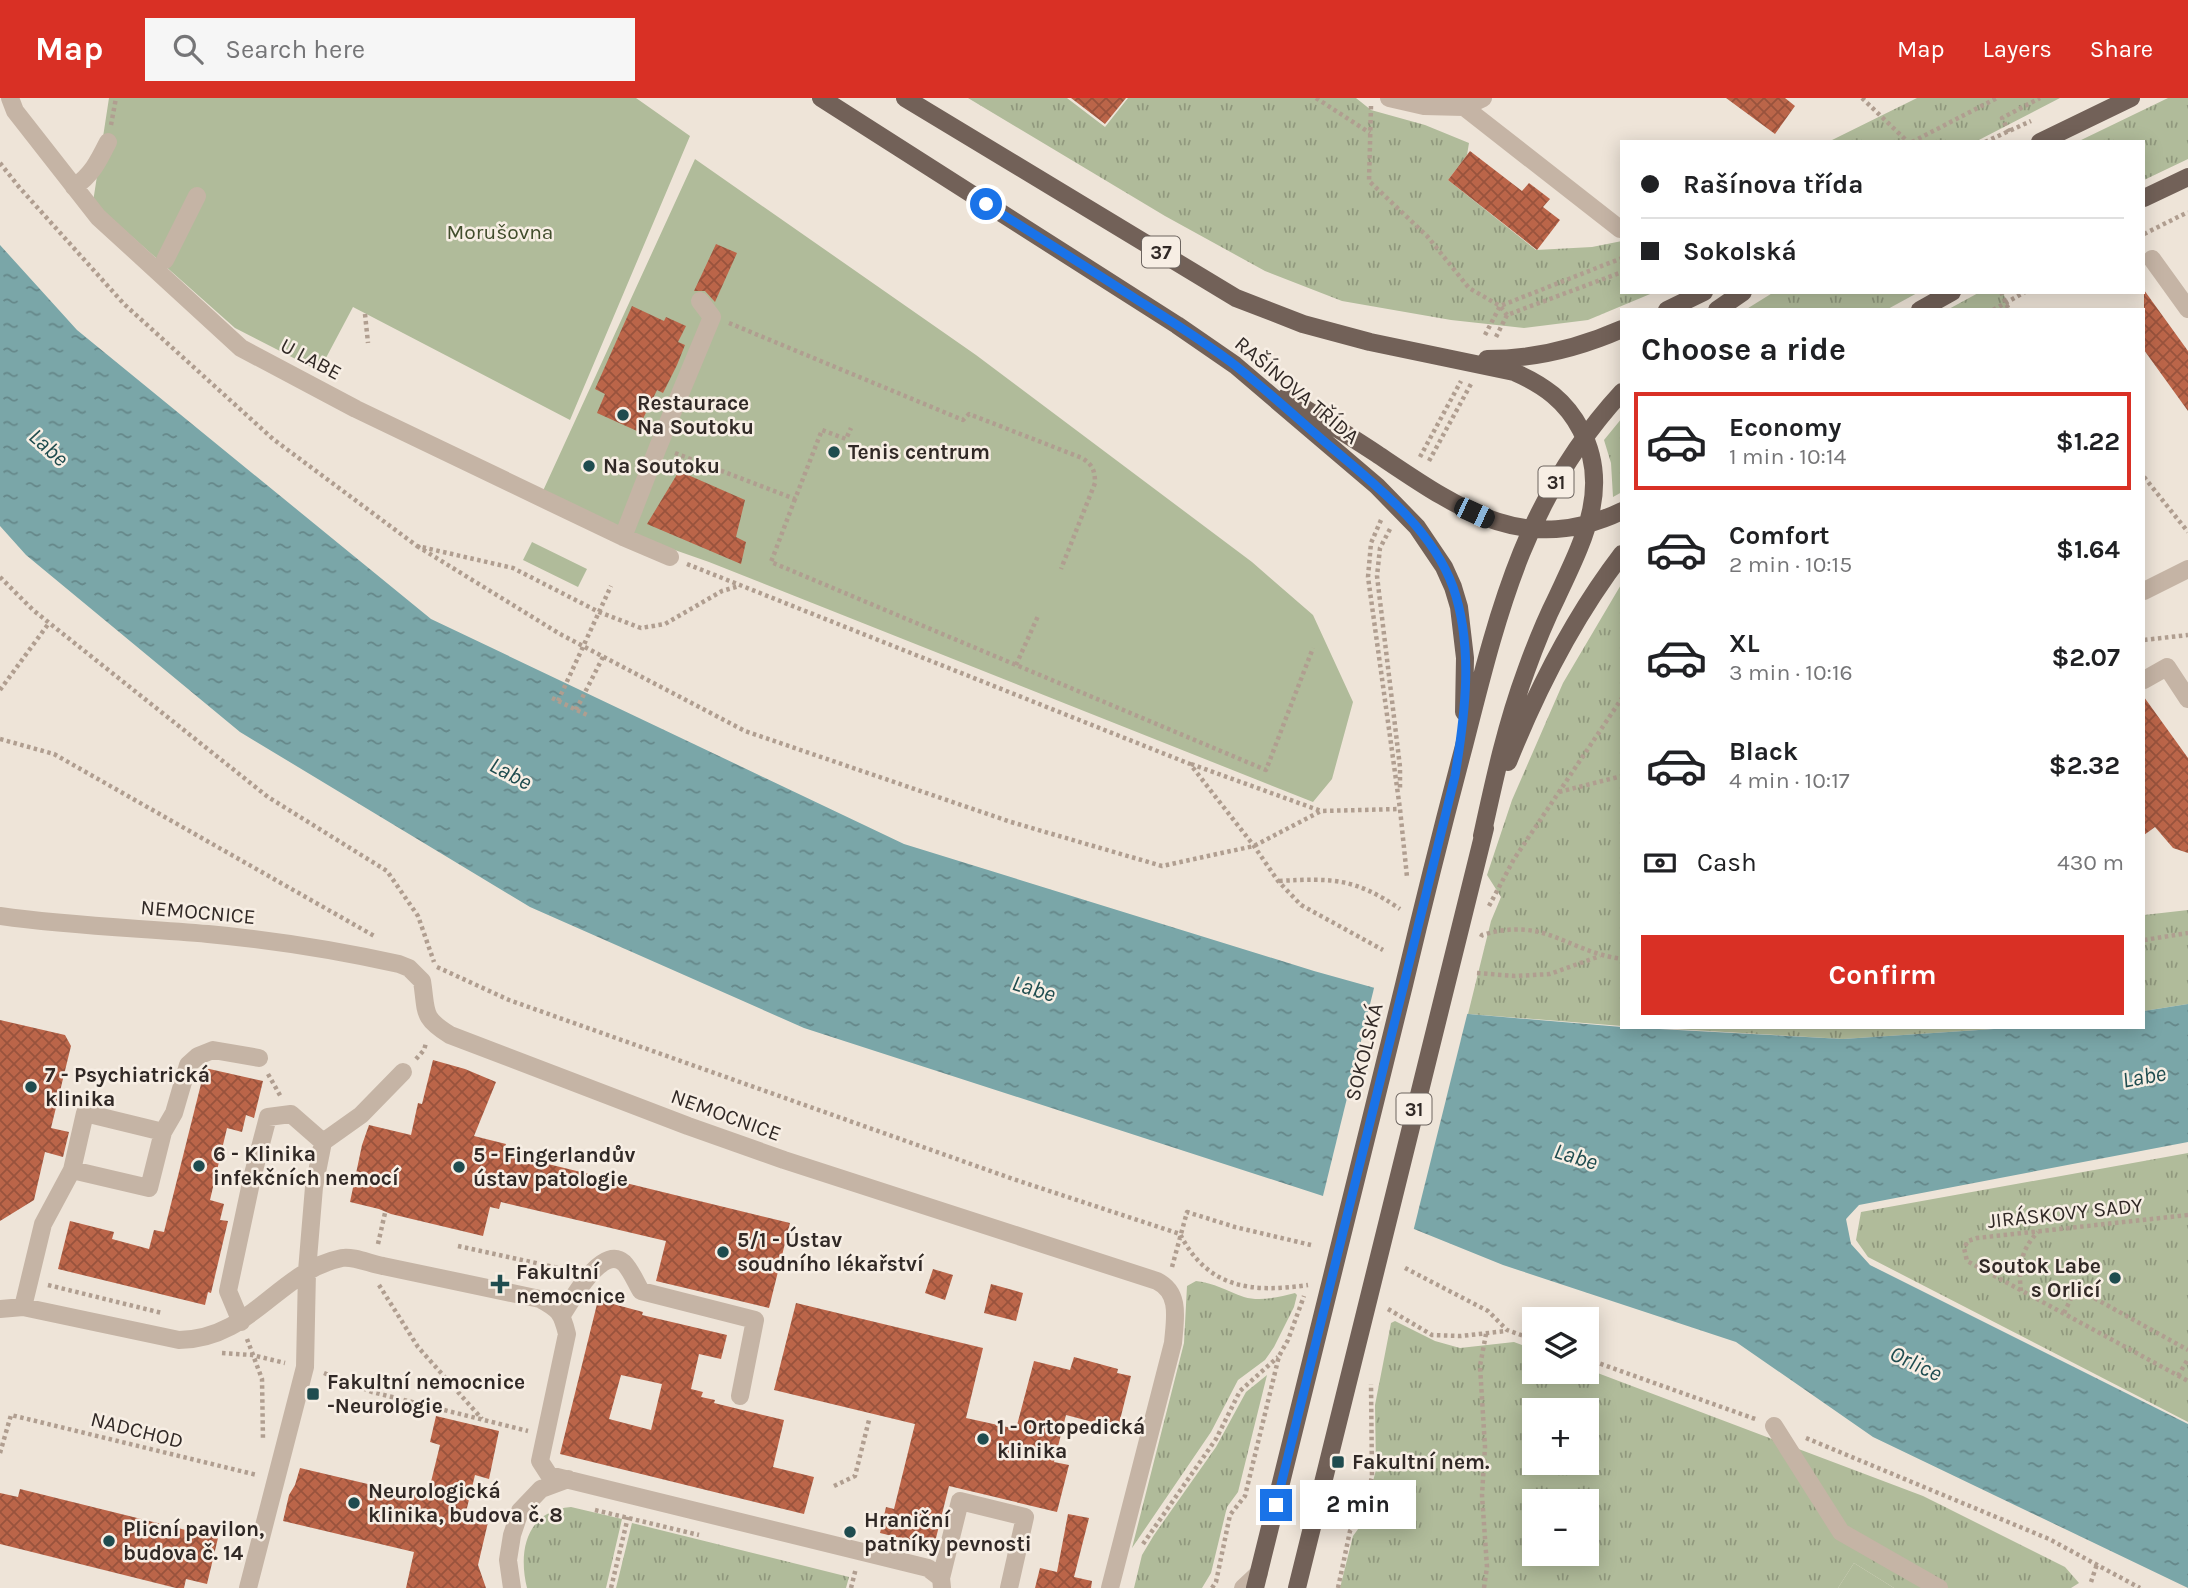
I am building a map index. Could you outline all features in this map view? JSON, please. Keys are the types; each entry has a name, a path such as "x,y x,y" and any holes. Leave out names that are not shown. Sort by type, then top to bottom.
{"main road":[{"name":"RAŠÍNOVA TŘÍDA","path":"821,98 1177,325 1235,365 1377,486 1417,527 1444,567 1459,607 1465,658 1464,713 1448,806"},
{"name":"RAŠÍNOVA TŘÍDA","path":"905,98 1236,298 1303,324 1438,356"},
{"path":"2044,140 2131,98"},
{"path":"2145,198 2188,177"},
{"path":"1671,308 1700,294"},
{"path":"1720,308 1739,294"},
{"path":"1924,308 1948,294"},
{"path":"1438,356 1477,359 1534,356 1556,352 1620,330"},
{"path":"1438,356 1488,365 1532,380 1551,392 1564,405 1585,437 1594,468 1595,489 1589,524 1519,689 1498,763 1482,836"},
{"path":"1235,365 1458,506 1490,520 1529,530 1561,529 1589,524 1620,512"},
{"name":"31","path":"1529,530 1558,477 1585,437 1620,394"},
{"name":"SOKOLSKÁ","path":"1257,1580 1448,806 1504,597 1529,530"},
{"name":"31","path":"1297,1588 1482,836 1507,765 1546,674 1581,612 1620,557"}],"street":[{"name":"U LABE","path":"10,98 15,111 98,217 241,348 356,409 670,557"},
{"path":"1390,98 1424,106 1464,107 1483,98"},
{"path":"1464,107 1620,229"},
{"path":"74,187 95,168 108,142"},
{"path":"165,260 197,196"},
{"path":"2152,259 2188,309"},
{"path":"623,537 712,317 700,301"},
{"path":"2145,590 2188,569"},
{"path":"2145,679 2167,667 2188,699"},
{"name":"NEMOCNICE","path":"0,916 41,922 290,943 399,964 409,968 422,981"},
{"path":"422,981 426,1015 431,1023"},
{"name":"NEMOCNICE","path":"431,1023 450,1035 688,1126 1167,1286"},
{"path":"72,1170 149,1188 163,1132 174,1113 188,1065 198,1056 213,1050 259,1058"},
{"path":"248,1588 305,1367 307,1270 314,1187 323,1142 361,1115 403,1072"},
{"path":"23,1307 43,1224 72,1170 85,1113 163,1132"},
{"path":"241,1322 228,1291 268,1117 291,1114 323,1142"},
{"path":"0,1309 23,1307 178,1340 210,1336 241,1322 307,1270 344,1257 540,1299 562,1315 567,1334 540,1461 549,1475 633,1495 937,1578 960,1501 1025,1517 1009,1588"},
{"path":"562,1315 589,1275 604,1261 616,1259 624,1263 641,1292 754,1320 740,1396"},
{"path":"1110,1588 1173,1343 1175,1302 1167,1286"},
{"path":"1774,1426 1841,1532 1939,1588"},
{"path":"512,1588 508,1560 520,1511 541,1489 568,1479"},
{"path":"1243,1588 1257,1580"}],"path":[{"path":"1316,98 1370,133"},
{"path":"1371,98 1369,181 1427,236 1469,288 1500,306 1507,315"},
{"path":"1862,98 1908,140"},
{"path":"1914,140 1997,98"},
{"path":"2009,132 2002,118 2040,98"},
{"path":"0,163 124,304 273,439 417,545 560,635 746,731 1036,830 1162,866 1254,846 1321,811"},
{"path":"2145,234 2188,212"},
{"path":"1485,335 1500,306 1620,259"},
{"path":"1496,337 1507,315 1620,273"},
{"path":"2002,294 2008,308"},
{"path":"1996,308 2021,294"},
{"path":"365,314 368,343"},
{"path":"712,317 963,420 969,414 1082,458 1091,464 1095,483 1061,569"},
{"path":"1420,457 1462,380"},
{"path":"1429,461 1472,383"},
{"path":"851,428 845,439 822,430 771,562 1266,770 1313,648"},
{"path":"658,447 795,499"},
{"path":"2145,478 2188,532"},
{"path":"1382,519 1371,543 1367,577 1400,808 1408,874 1405,886"},
{"path":"1390,529 1380,548 1377,576 1399,766 1400,808"},
{"path":"417,545 513,568 599,612 641,628 665,624 722,591 739,586"},
{"path":"670,557 1190,764 1321,811 1400,808"},
{"path":"0,577 50,623 268,797 387,871 418,916 436,966"},
{"path":"587,715 555,700 584,647 611,586"},
{"path":"1016,665 1038,616"},
{"path":"0,690 50,623"},
{"path":"2145,640 2188,635"},
{"path":"576,710 603,657"},
{"path":"1487,914 1490,903 1514,859 1620,701"},
{"path":"0,739 54,754 381,940"},
{"path":"1190,764 1278,881 1301,905 1382,950"},
{"path":"1558,793 1620,777"},
{"path":"1278,881 1321,878 1347,882 1377,893 1400,909 1403,898"},
{"path":"1479,944 1484,924"},
{"path":"1482,935 1502,929 1522,928 1543,932 1600,956 1620,958"},
{"path":"2145,940 2186,932"},
{"path":"1477,973 1515,976 1550,974 1600,956"},
{"path":"425,961 509,1000 1013,1179 1180,1234 1189,1252 1204,1268 1223,1280 1257,1289 1308,1285 1288,1340 1279,1356 1245,1496 1230,1515 1216,1582 1212,1588"},
{"path":"422,981 436,966"},
{"path":"403,1072 424,1050 431,1023"},
{"path":"259,1058 291,1114"},
{"path":"1167,1286 1187,1212 1235,1227 1311,1245"},
{"path":"386,1213 372,1273 418,1347 483,1420"},
{"name":"JIRÁSKOVY SADY","path":"2188,1215 2109,1226 1977,1238 1968,1241 1964,1248 1966,1261 2188,1381"},
{"path":"2022,1292 2020,1260 2028,1241 2038,1231"},
{"path":"458,1246 589,1275"},
{"path":"1405,1268 1488,1311 1507,1331"},
{"path":"2064,1313 2076,1288 2188,1350"},
{"path":"1385,1322 1388,1309 1432,1335 1461,1336 1507,1331 1522,1336"},
{"path":"1484,1588 1487,1567 1482,1495 1485,1447 1480,1366 1486,1334"},
{"path":"252,1355 262,1379 263,1448"},
{"path":"1138,1551 1216,1439 1240,1391 1279,1356"},
{"path":"2178,1376 2188,1359"},
{"path":"1599,1363 1774,1426 2036,1534 2140,1588"},
{"path":"305,1367 372,1392 545,1435"},
{"path":"1338,1588 1350,1531 1362,1513 1372,1477 1370,1389 1373,1376"},
{"name":"NADCHOD","path":"0,1453 11,1415 269,1479"},
{"path":"834,1486 855,1476 869,1420"},
{"path":"259,1484 262,1471"},
{"path":"611,1588 633,1495"},
{"path":"2091,1582 2097,1564"}],"green space":[{"name":"Morušovna","path":"109,98 636,98 690,136 570,420 353,307 319,371 235,328 93,202"},
{"path":"968,98 1067,98 1105,127 1128,98 1356,98 1371,110 1425,125 1469,143 1467,155 1448,180 1536,250 1592,247 1620,241 1620,294 1650,294 1588,320 1524,328 1451,320 1342,301 1265,271 1165,216"},
{"path":"1917,98 2060,98 1979,140 1832,140"},
{"path":"2168,98 2188,98 2188,159 2145,180 2145,140 2081,140"},
{"name":"Tenis centrum","path":"695,159 976,355 1252,562 1313,615 1353,702 1332,779 1313,802 709,562 632,535 542,493"},
{"path":"1771,294 1915,294 1890,308 1748,308"},
{"path":"1976,294 2004,294 2008,308 1951,308"},
{"path":"1620,420 1620,493 1613,497 1611,463 1604,440"},
{"path":"532,542 587,569 578,587 523,560"},
{"path":"1620,586 1620,1026 1468,1014 1491,921 1501,897 1487,875 1512,800 1563,683"},
{"path":"2188,910 2188,1004 2145,1011 2145,915"},
{"path":"1674,1029 1994,1029 1843,1039"},
{"path":"2188,1153 2188,1422 1868,1257 1856,1240 1861,1212"},
{"path":"1196,1281 1256,1299 1295,1293 1297,1295 1294,1307 1274,1347 1265,1360 1238,1380 1211,1432 1132,1548 1184,1343 1187,1286"},
{"path":"1395,1321 1435,1341 1460,1348 1514,1342 1522,1345 1522,1384 1599,1384 1599,1374 1923,1496 2065,1567 2079,1583 2071,1588 1894,1588 1854,1563 1838,1588 1340,1588 1353,1536 1361,1525 1376,1470 1375,1405 1391,1323"},
{"path":"1267,1375 1238,1492 1227,1507 1211,1573 1202,1588 1134,1588 1142,1555 1154,1535 1216,1447 1246,1392"},
{"path":"571,1507 622,1519 606,1588 527,1588 524,1560 529,1535 544,1516"},
{"path":"632,1523 849,1577 846,1588 616,1588"},
{"path":"1854,1563 1894,1588 1838,1588"}],"water":[{"path":"0,245 77,330 431,619 904,844 1314,971 1468,1014 1620,1027 1620,1029 1843,1039 1994,1029 2145,1029 2145,1011 2188,1004 2188,1142 1859,1205 1846,1219 1851,1244 1870,1265 2188,1424 2188,1588 1873,1437 1736,1342 1503,1265 1323,1196 804,1028 530,907 240,732 26,555 0,526"}],"pier":[{"path":"1375,984 1468,1011 1413,1232 1322,1200"}],"building":[{"path":"1071,98 1126,98 1105,124"},
{"path":"1726,98 1785,98 1795,106 1775,134"},
{"path":"1470,151 1522,191 1529,183 1550,199 1543,207 1560,220 1537,250 1448,180"},
{"path":"716,244 737,253 715,302 705,291 694,291"},
{"path":"2145,291 2188,351 2188,411 2145,351"},
{"path":"632,306 664,321 666,317 686,326 678,342 685,345 677,365 663,393 657,390 637,431 597,413 605,394 595,389"},
{"path":"679,471 745,500 736,537 746,542 741,564 647,524"},
{"path":"2145,698 2188,758 2188,853 2173,848 2155,827 2145,834"},
{"name":"7 - Psychiatrická klinika","path":"0,1020 65,1035 71,1046 51,1128 69,1132 63,1157 45,1152 34,1200 0,1221"},
{"path":"433,1060 496,1082 474,1136 506,1144 503,1153 790,1223 769,1308 656,1281 666,1241 501,1202 499,1209 490,1207 483,1236 350,1202 369,1125 411,1135 418,1103 422,1104"},
{"name":"6 - Klinika infekčních nemocí","path":"205,1068 263,1081 254,1118 246,1115 242,1132 227,1128 210,1200 224,1204 220,1220 228,1221 211,1293 208,1292 205,1305 58,1269 70,1221 114,1232 112,1239 149,1249 154,1230 164,1232"},
{"path":"933,1269 953,1275 945,1300 925,1293"},
{"path":"991,1284 1023,1293 1016,1321 984,1313"},
{"path":"598,1300 643,1312 642,1315 727,1335 721,1359 699,1354 691,1389 703,1392 701,1397 715,1400 714,1403 784,1420 773,1467 814,1477 804,1514 560,1454","holes":["621,1375 662,1384 651,1430 609,1419"]},
{"name":"1 - Ortopedická klinika","path":"796,1303 983,1348 966,1418 1016,1429 1034,1361 1070,1370 1074,1357 1118,1369 1117,1373 1131,1376 1119,1424 1106,1421 1104,1425 1066,1415 1054,1462 1069,1465 1057,1512 949,1486 934,1546 880,1533 886,1507 894,1509 915,1424 774,1390"},
{"name":"Neurologická klinika, budova č. 8","path":"436,1416 499,1431 489,1479 475,1475 466,1512 489,1518 478,1565 486,1588 406,1588 414,1552 283,1521 289,1495 300,1468 427,1498 440,1445 430,1442"},
{"name":"Plicní pavilon, budova č. 14","path":"20,1489 218,1538 207,1584 186,1579 184,1588 176,1588 0,1544 0,1493 18,1497"},
{"path":"1068,1514 1089,1518 1074,1577 1092,1581 1091,1588 1035,1588 1040,1568 1057,1572"}],"place":[{"name":"Restaurace Na Soutoku","path":"623,415"},
{"name":"Tenis centrum","path":"834,452"},
{"name":"Na Soutoku","path":"589,466"},
{"name":"7 - Psychiatrická klinika","path":"31,1087"},
{"name":"6 - Klinika infekčních nemocí","path":"199,1166"},
{"name":"5 - Fingerlandův ústav patologie","path":"459,1167"},
{"name":"5/1 - Ústav soudního lékařství","path":"723,1252"},
{"name":"Soutok Labe s Orlicí","path":"2115,1278"},
{"name":"Fakultní nemocnice","path":"500,1284"},
{"name":"Fakultní nemocnice -Neurologie","path":"313,1394"},
{"name":"1 - Ortopedická klinika","path":"983,1439"},
{"name":"Fakultní nem.","path":"1338,1462"},
{"name":"Neurologická klinika, budova č. 8","path":"354,1503"},
{"name":"Hraniční patníky pevnosti","path":"850,1532"},
{"name":"Plicní pavilon, budova č. 14","path":"109,1541"}],"route":[{"path":"986,204 1235,365 1377,486 1417,527 1444,567 1459,607 1465,658 1465,687 1455,776 1276,1505"}],"water label":[{"name":"Labe","path":"49,447"},
{"name":"Labe","path":"511,773"},
{"name":"Labe","path":"1034,988"},
{"name":"Labe","path":"2144,1076"},
{"name":"Labe","path":"1576,1156"},
{"name":"Orlice","path":"1916,1363"}]}
